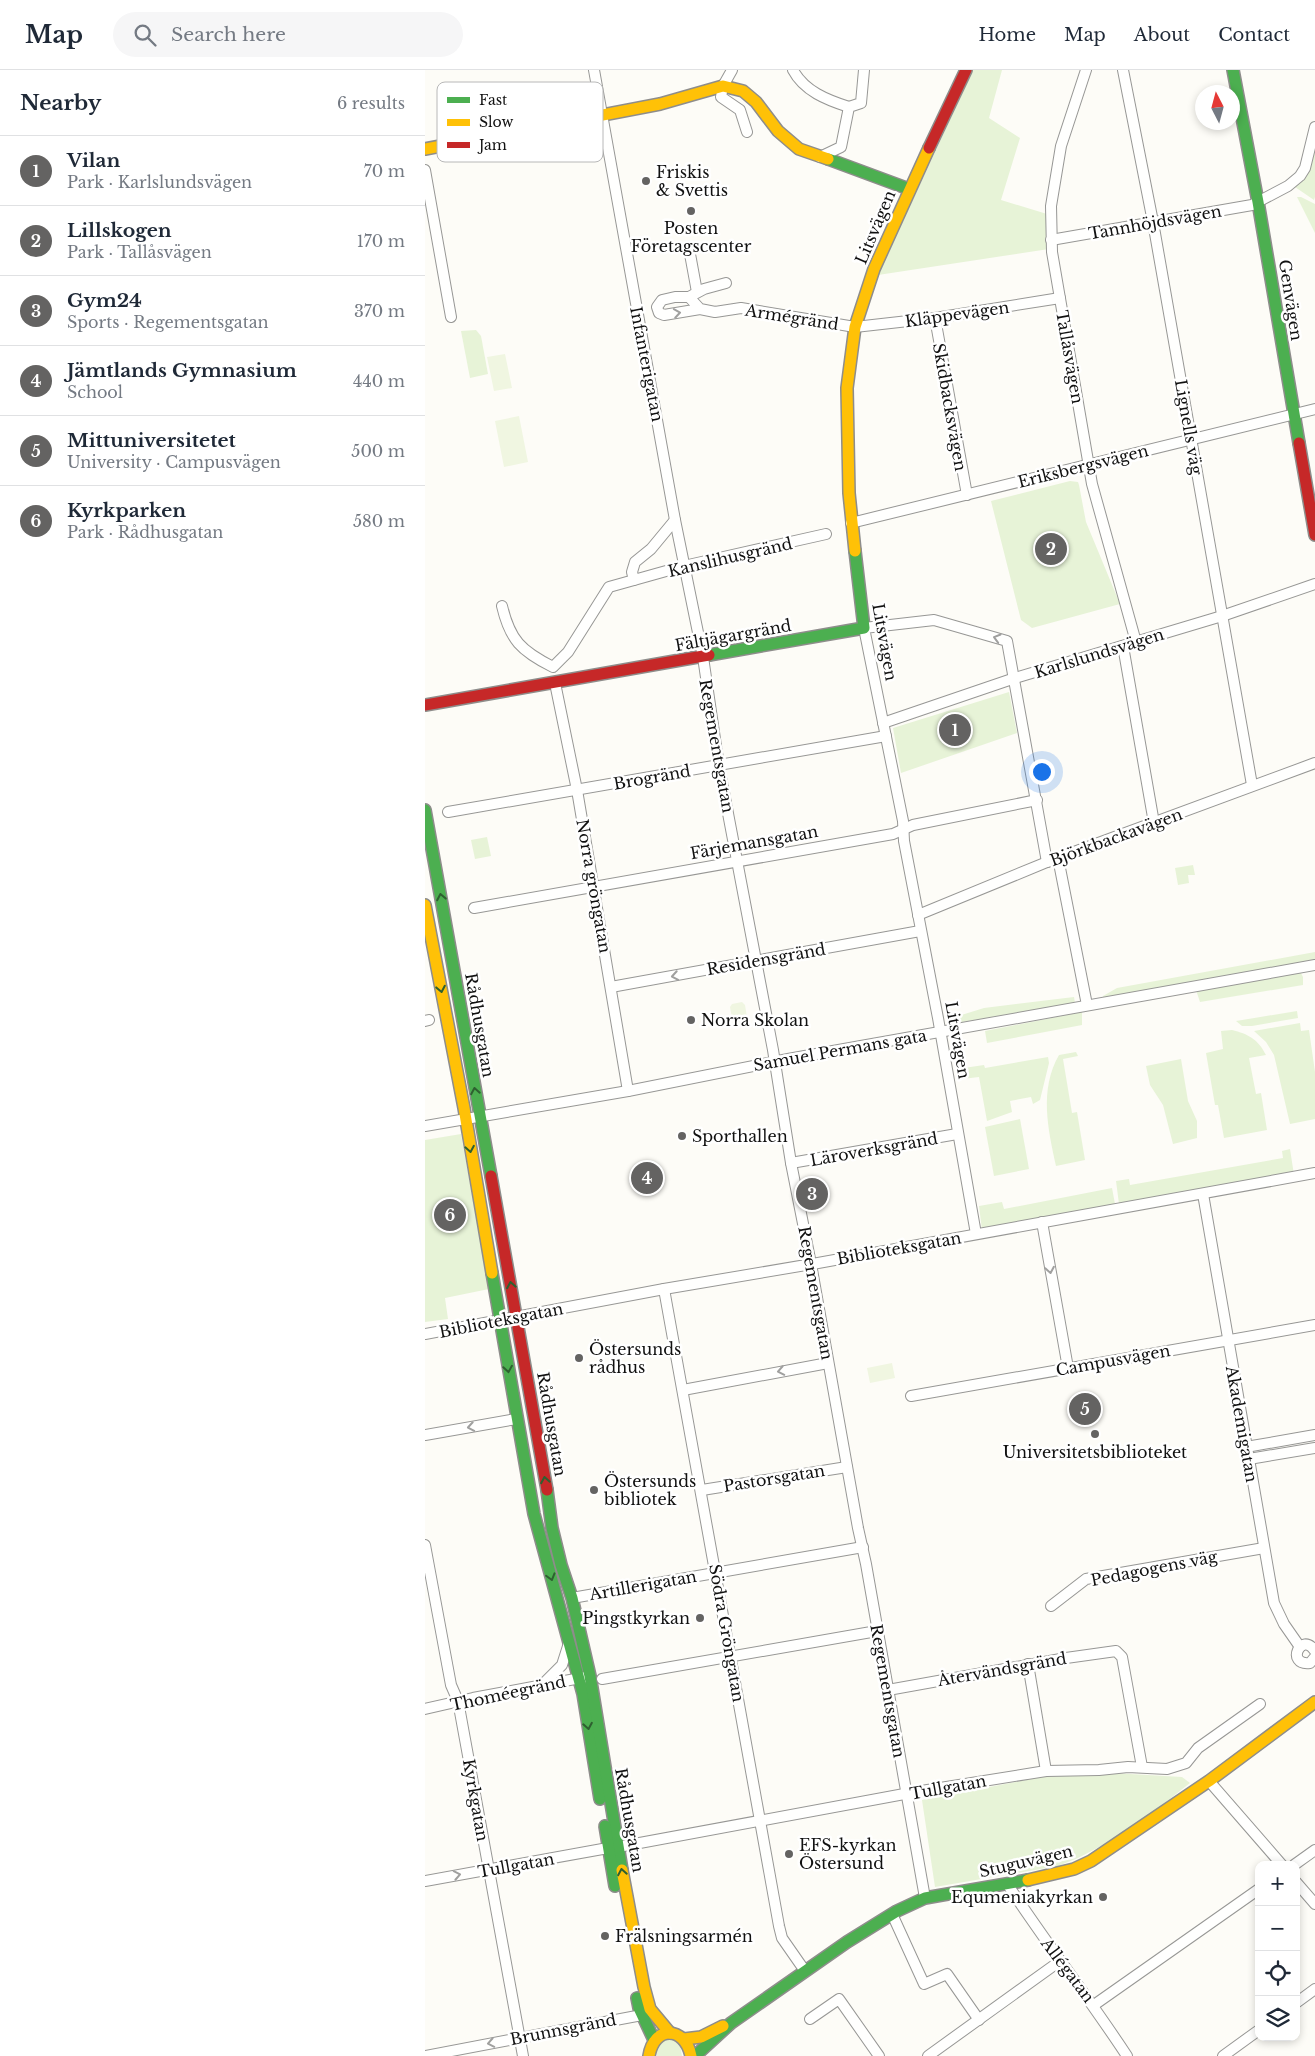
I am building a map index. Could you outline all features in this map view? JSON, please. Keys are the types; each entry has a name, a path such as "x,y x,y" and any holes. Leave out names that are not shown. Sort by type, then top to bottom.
{"main road":[{"name":"Litsvägen","path":"864,628 851,523 847,388 855,327 874,270 909,190 966,70"},
{"name":"Genvägen","path":"1233,70 1258,202 1315,535"},
{"path":"603,115 660,104 723,86 743,91 756,102 778,131 799,149 909,190"},
{"name":"Fältjägargränd","path":"425,705 864,628"},
{"name":"Rådhusgatan","path":"425,810 517,1318 551,1511 552,1528 572,1598 591,1676 613,1848 639,2008 654,2040"},
{"name":"Rådhusgatan","path":"425,906 428,942 465,1118 501,1321 516,1419 537,1530 570,1642 583,1694 613,1848 648,2004 655,2017 670,2033"},
{"path":"427,922 445,918"},
{"path":"428,942 448,938"},
{"name":"Stuguvägen","path":"695,2056 731,2024 869,1927 892,1914 925,1898 1008,1885 1074,1869 1091,1861 1209,1781 1315,1702"},
{"name":"Stuguvägen","path":"685,2039 701,2037 731,2024"},
{"path":"649,2056 654,2040 659,2036 670,2033 685,2039 690,2048 691,2056"}],"street":[{"path":"732,70 723,86 721,97 740,110 747,132"},
{"path":"793,70 798,79 825,100 849,107 861,103 864,70"},
{"name":"Tallåsvägen","path":"1085,70 1061,146 1051,206 1051,240 1059,298 1089,464 1099,510 1137,642"},
{"name":"Lignells väg","path":"1123,70 1153,222 1252,786"},
{"path":"819,157 841,147 849,107"},
{"name":"Infanterigatan","path":"603,115 675,520 703,657"},
{"name":"Tannhöjdsvägen","path":"1051,240 1252,205 1288,186 1300,176 1305,168 1315,128"},
{"path":"425,170 451,317"},
{"path":"690,254 693,294 700,309"},
{"name":"Armégränd","path":"726,283 704,288 693,294 662,300 657,307 659,313 664,315 700,309 715,312 741,308 855,327"},
{"name":"Kläppevägen","path":"855,327 935,318 1059,298"},
{"name":"Skidbacksvägen","path":"935,318 967,495"},
{"name":"Eriksbergsvägen","path":"851,523 1315,409"},
{"name":"Kanslihusgränd","path":"634,580 632,572 635,562 651,549 675,520"},
{"name":"Kanslihusgränd","path":"502,606 507,627 517,643 540,661 553,667 568,652 609,587 685,566 826,534"},
{"name":"Karlslundsvägen","path":"883,723 1015,678 1222,616 1315,584"},
{"name":"Fältjägargränd","path":"864,628 934,620 1007,641 1015,678"},
{"name":"Litsvägen","path":"864,628 903,821 920,931 941,1032 975,1234"},
{"path":"1123,646 1154,823"},
{"name":"Regementsgatan","path":"703,657 719,766 757,961 791,1163 863,1547 925,1898"},
{"path":"1015,678 1047,862"},
{"name":"Norra gröngatan","path":"555,683 577,790 629,1091"},
{"name":"Brogränd","path":"449,812 886,736"},
{"name":"Björkbackavägen","path":"918,915 1047,862 1315,763"},
{"name":"Färjemansgatan","path":"474,908 893,834 913,825 1037,800"},
{"path":"1058,858 1087,1005"},
{"name":"Residensgränd","path":"611,987 920,931"},
{"name":"Samuel Permans gata","path":"425,1126 629,1091 775,1062 1315,965"},
{"name":"Läroverksgränd","path":"791,1163 957,1134"},
{"name":"Biblioteksgatan","path":"425,1334 664,1289 1315,1173"},
{"name":"Akademigatan","path":"1203,1194 1274,1603 1284,1624 1299,1647"},
{"path":"1042,1222 1068,1368"},
{"name":"Södra Gröngatan","path":"664,1289 702,1490 779,1926 782,1938 805,1971"},
{"name":"Campusvägen","path":"911,1396 1315,1325"},
{"path":"683,1390 829,1362"},
{"path":"425,1435 516,1419"},
{"path":"1246,1447 1315,1435"},
{"path":"1297,1438 1299,1451"},
{"path":"1249,1459 1315,1448"},
{"name":"Pastorsgatan","path":"702,1490 847,1467"},
{"name":"Kyrkgatan","path":"425,1546 451,1685 458,1701 523,2056"},
{"name":"Artillerigatan","path":"572,1598 863,1547"},
{"name":"Pedagogens väg","path":"1051,1606 1086,1579 1264,1548"},
{"path":"603,1679 877,1631"},
{"path":"542,1685 562,1665 570,1642"},
{"path":"1308,1645 1314,1658 1307,1664 1298,1659 1299,1647 1308,1645"},
{"name":"Återvändsgränd","path":"888,1690 1116,1650 1122,1657 1142,1767"},
{"path":"1028,1664 1046,1771"},
{"name":"Thoméegränd","path":"425,1709 591,1676"},
{"name":"Tullgatan","path":"425,1881 907,1794 1046,1771 1142,1767 1167,1769 1186,1763 1198,1748 1260,1704"},
{"path":"1209,1781 1279,1861"},
{"path":"1300,1861 1315,1850"},
{"name":"Allégatan","path":"1008,1885 1060,1962 1094,2005 1127,2056"},
{"path":"1300,1887 1315,1904"},
{"path":"1094,2005 1255,1891"},
{"path":"892,1914 924,1984 947,1974 979,2020"},
{"path":"928,2056 1060,1962"},
{"path":"1300,2000 1315,1989"},
{"path":"810,2019 839,1999 879,2056"},
{"name":"Brunnsgränd","path":"425,2056 642,2015"},
{"path":"1223,2056 1255,2033"}],"green space":[{"path":"973,70 1002,70 989,118 1020,138 1001,200 1047,214 1049,249 878,275"},
{"path":"1315,150 1314,200 1295,187 1307,176"},
{"path":"1297,197 1315,204 1315,233"},
{"path":"476,330 481,336 488,374 470,378 461,331"},
{"path":"505,354 512,388 494,391 487,357"},
{"path":"519,416 528,462 504,467 495,421"},
{"path":"1070,481 1078,482 1086,522 1120,604 1032,628 1021,620 991,501"},
{"path":"1009,692 1017,733 901,773 893,728"},
{"path":"487,837 491,856 475,859 471,840"},
{"path":"1193,865 1195,875 1188,875 1189,883 1178,885 1175,868"},
{"path":"1315,952 1315,961 1103,999 1103,996 1117,988"},
{"path":"1300,971 1303,977 1303,985 1200,1002 1196,990"},
{"path":"1074,997 1075,1003 956,1023 955,1017 984,1008"},
{"path":"742,1002 745,1005 748,1023 746,1026 737,1028 733,1024 730,1007 732,1004"},
{"path":"1297,1011 1298,1018 1252,1026 1242,1026 1236,1021"},
{"path":"1082,1012 1082,1025 987,1043 985,1031"},
{"path":"1300,1023 1301,1031 1309,1030 1315,1072 1315,1119 1290,1124 1274,1055 1266,1042 1254,1031"},
{"path":"1232,1030 1252,1038 1260,1045 1266,1055 1249,1058 1256,1094 1261,1093 1267,1130 1224,1138 1218,1105 1215,1105 1206,1053 1223,1049 1221,1031"},
{"path":"1076,1052 1078,1056 1063,1059 1072,1113 1077,1112 1085,1160 1056,1166 1048,1124 1047,1096 1049,1082 1059,1055"},
{"path":"1048,1057 1049,1063 1040,1100 1033,1104 1031,1097 1010,1101 1012,1112 987,1121 979,1077 962,1079 957,1069 984,1065 985,1068"},
{"path":"1181,1059 1188,1101 1197,1121 1197,1138 1173,1144 1163,1105 1150,1085 1146,1066"},
{"path":"1020,1119 1029,1169 994,1176 985,1127"},
{"path":"461,1134 489,1289 445,1298 448,1319 425,1322 425,1140"},
{"path":"1290,1149 1294,1175 1119,1204 1116,1181 1129,1179 1130,1185 1283,1158 1282,1151"},
{"path":"1112,1188 1115,1204 982,1230 979,1206 1002,1202 1004,1209"},
{"path":"892,1363 895,1378 870,1383 867,1368"},
{"path":"1113,1773 1182,1777 1190,1783 1128,1832 1078,1858 1058,1866 935,1887 922,1800 1047,1776"},
{"path":"672,2039 680,2044 682,2056 657,2056 657,2047 664,2040"}],"traffic: fast":[{"path":"1233,70 1258,202 1299,443"},
{"path":"828,159 909,189"},
{"path":"709,655 864,628 855,551"},
{"path":"425,810 491,1176"},
{"path":"492,1273 534,1514 583,1694 600,1799"},
{"path":"547,1490 552,1528 561,1565 572,1598 590,1676 622,1870"},
{"path":"605,1826 615,1886"},
{"path":"695,2056 731,2023 847,1942 897,1911 925,1898 1028,1880"},
{"path":"637,1998 639,2008 654,2040"}],"traffic: slow":[{"path":"603,115 660,104 723,86 743,91 756,102 778,131 799,149 828,159"},
{"path":"425,149 437,147"},
{"path":"855,551 849,493 847,388 855,327 874,269 929,148"},
{"path":"425,905 464,1108 492,1273"},
{"path":"1028,1880 1074,1869 1091,1861 1209,1781 1315,1702"},
{"path":"622,1870 644,1987 650,2009 670,2033"},
{"path":"684,2039 701,2037 723,2026"},
{"path":"649,2056 652,2046 657,2039 663,2034 670,2033 683,2039 688,2046 691,2056"}],"traffic: jam":[{"path":"929,148 966,70"},
{"path":"1299,443 1315,535"},
{"path":"425,705 709,655"},
{"path":"491,1176 547,1490"}],"place":[{"name":"Friskis & Svettis","path":"646,181"},
{"name":"Posten Företagscenter","path":"691,211"},
{"name":"Lillskogen","path":"1051,549"},
{"name":"Vilan","path":"955,730"},
{"name":"Norra Skolan","path":"691,1020"},
{"name":"Sporthallen","path":"682,1136"},
{"name":"Jämtlands Gymnasium","path":"647,1178"},
{"name":"Gym24","path":"812,1194"},
{"name":"Kyrkparken","path":"450,1215"},
{"name":"Östersunds rådhus","path":"579,1358"},
{"name":"Mittuniversitetet","path":"1085,1409"},
{"name":"Universitetsbiblioteket","path":"1095,1434"},
{"name":"Östersunds bibliotek","path":"594,1490"},
{"name":"Pingstkyrkan","path":"700,1618"},
{"name":"EFS-kyrkan Östersund","path":"789,1854"},
{"name":"Equmeniakyrkan","path":"1103,1897"},
{"name":"Frälsningsarmén","path":"605,1936"}]}
